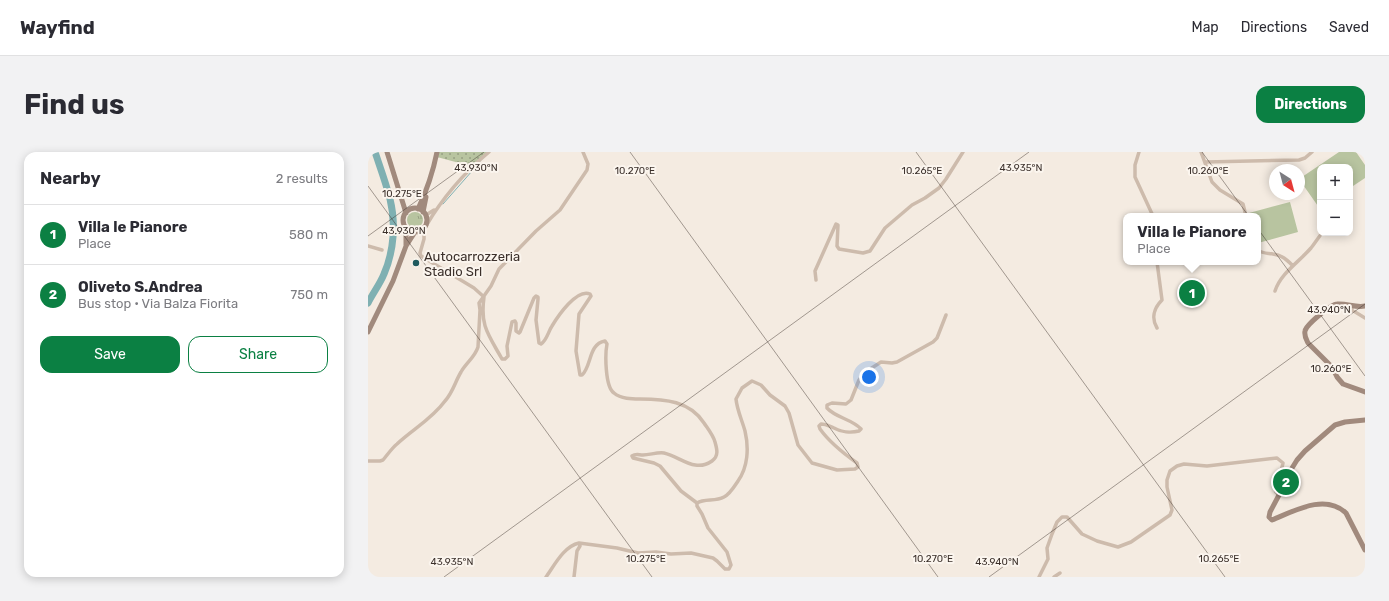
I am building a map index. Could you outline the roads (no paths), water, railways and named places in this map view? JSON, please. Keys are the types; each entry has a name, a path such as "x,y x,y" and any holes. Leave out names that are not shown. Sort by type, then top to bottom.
{"street":[{"path":"387,152 402,200 408,211"},
{"path":"418,209 432,174 437,152"},
{"path":"368,330 393,281 406,246 415,232 424,229 435,210 458,183 489,152"},
{"path":"368,461 383,460 397,444 430,419 445,402 454,389 463,368 476,353 478,347 479,303 491,286 499,269 536,231 560,210 588,170 588,164 583,152"},
{"path":"816,280 815,271 836,224 838,225 837,247 839,249 863,253 870,251 885,228 912,205 939,188 946,180 963,152"},
{"path":"1139,152 1135,165 1135,177 1151,213"},
{"path":"1201,152 1206,162 1206,167 1212,182 1220,190 1243,204 1245,213"},
{"path":"1206,162 1299,160 1305,158 1312,152"},
{"path":"426,192 425,213 427,220 424,229 424,239 420,253 421,256 474,288 484,296"},
{"path":"408,211 418,209 425,213 435,210"},
{"path":"406,246 406,228 403,221 408,211"},
{"path":"406,228 415,232"},
{"path":"1275,291 1292,265 1311,248 1320,236"},
{"path":"368,246 382,250"},
{"path":"1261,252 1275,254 1285,258 1292,265"},
{"path":"1157,265 1162,300 1156,306 1153,320 1157,328"},
{"path":"484,296 482,306 484,327 502,359 505,359 508,356 507,346 512,322 515,321 516,331 519,333 536,296 538,296 536,320 539,343 541,344 545,340 552,325 568,303 584,293 590,294 590,299 579,314 576,351 580,375 585,372 591,354 597,345 602,341 605,341 607,344 606,358 609,387 612,392 619,396 632,399 667,400 680,403 691,408 700,416 715,439 718,452 712,461 704,465 696,466 661,453 643,455 635,454 632,456 633,458 660,466 681,490 697,503 697,506 708,528 727,552 731,565 729,569 725,569 713,558 691,553 638,553 578,542 567,549 546,577"},
{"path":"1365,306 1334,304 1309,324 1305,330 1305,338 1308,343 1332,367 1337,378 1343,384 1365,392"},
{"path":"1352,306 1352,310 1365,318"},
{"path":"697,503 700,501 718,500 726,496 742,476 747,456 746,442 745,431 736,398 742,388 752,381 761,386 785,406 789,413 798,445 812,463 837,470 855,469 858,467 857,463 831,443 820,429 820,426 821,424 825,424 841,431 860,432 861,429 831,413 827,408 827,405 832,403 846,404 851,400 859,380 864,373 874,366 881,362 897,362 934,342 946,315"},
{"path":"1365,420 1345,422 1335,425 1297,460 1289,473 1269,517 1272,520 1310,504 1334,505 1346,512 1365,550"},
{"path":"1039,577 1048,559 1047,548 1052,534 1057,522 1062,517 1067,517 1082,534 1097,541 1118,547 1125,545 1170,515 1172,510 1167,480 1170,471 1177,466 1184,464 1207,466 1277,458 1283,463 1276,492 1280,495"},
{"path":"574,577 577,551 580,546 578,542"},
{"path":"1054,577 1060,573"}],"waterway":[{"path":"368,303 384,274 390,256 393,237 392,208 375,152"},
{"path":"443,204 480,162"}],"place":[{"name":"Autocarrozzeria Stadio Srl","path":"416,263"},
{"name":"Villa le Pianore","path":"1192,293"},
{"name":"Oliveto S.Andrea","path":"1286,482"}]}
